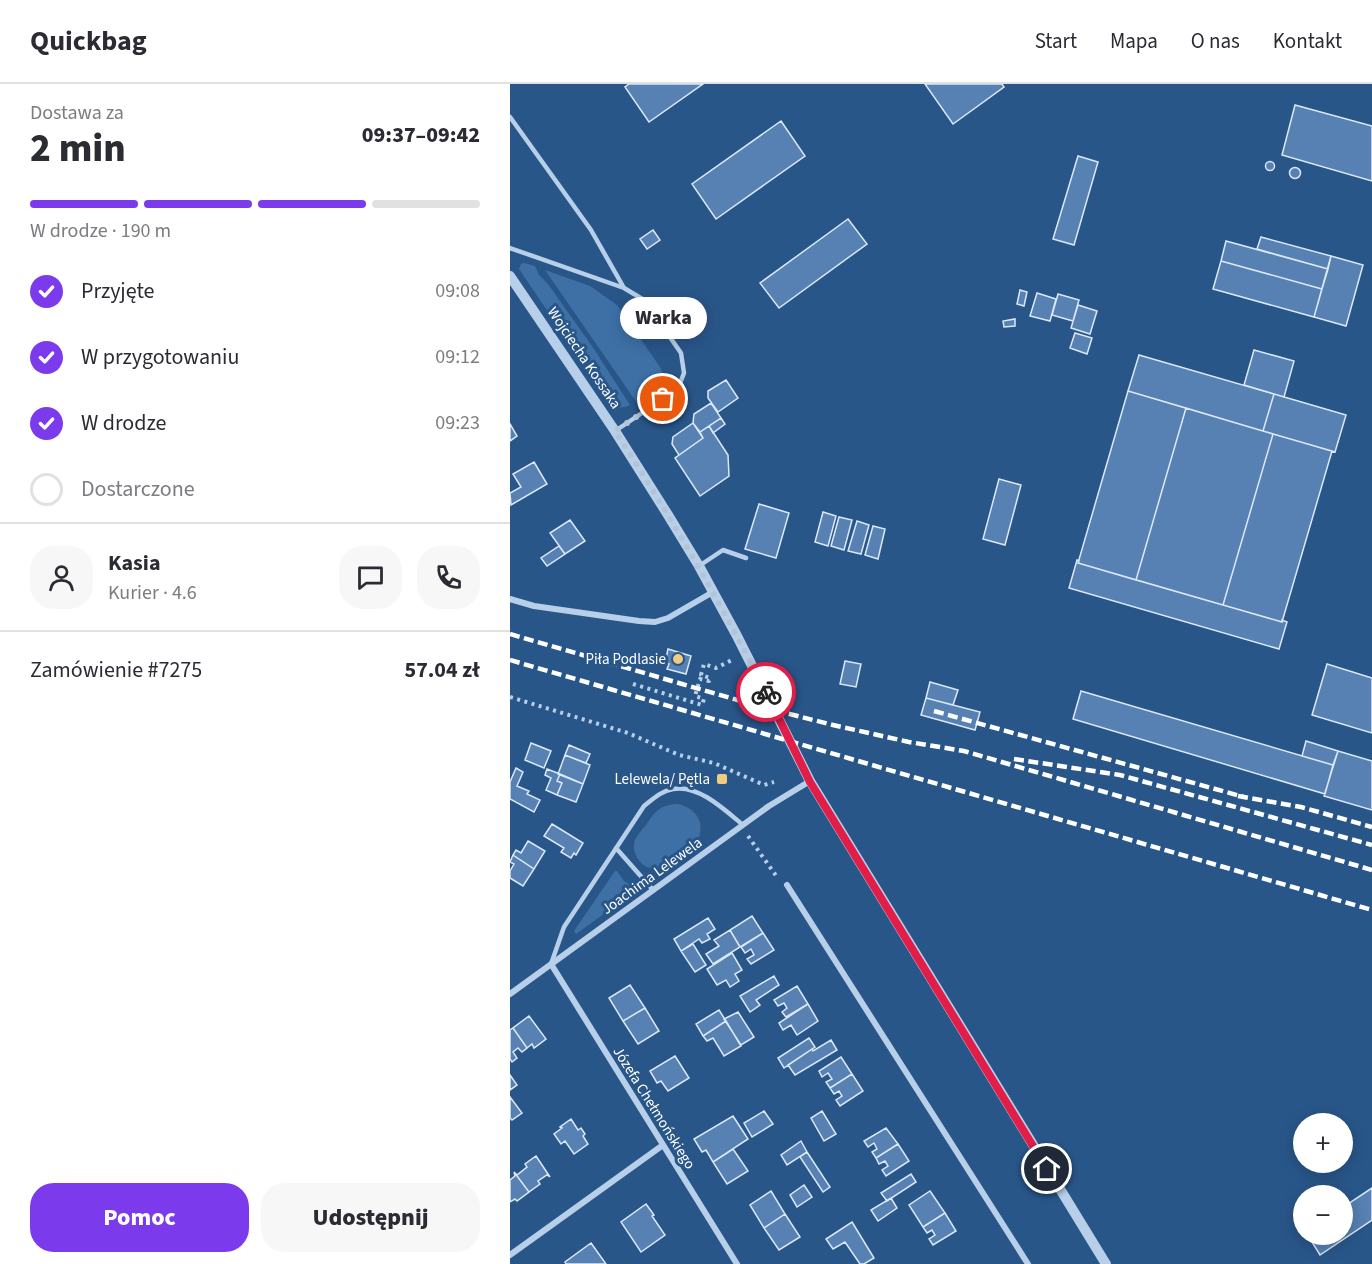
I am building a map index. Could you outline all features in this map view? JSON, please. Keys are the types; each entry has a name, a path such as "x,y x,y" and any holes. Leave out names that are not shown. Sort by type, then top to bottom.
{"street":[{"name":"Wojciecha Kossaka","path":"510,276 615,431 699,566 810,782 1107,1264"},
{"path":"510,599 534,606 655,622 668,618 713,592"},
{"name":"Joachima Lelewela","path":"510,994 769,806 810,782"},
{"path":"787,885 1028,1264"},
{"name":"Józefa Chełmońskiego","path":"551,964 737,1264"},
{"path":"510,1255 663,1145"}],"lane":[{"path":"510,117 591,230 624,288"},
{"path":"510,249 624,288 644,300 681,353 684,373 679,386 615,431"},
{"path":"699,566 723,550 746,558"},
{"path":"551,964 564,927 644,806 655,797 679,788 694,792 713,801 743,825"},
{"path":"616,848 653,890"}],"path":[{"path":"633,684 702,705 704,699 695,696 700,679 709,681 710,678 701,675 704,664 716,668 734,659"},
{"path":"510,697 628,733 667,750 714,764 764,784 774,782"},
{"path":"748,836 776,876 787,885"}],"shaded area":[{"path":"524,263 535,266 539,275 548,284 594,349 630,405 619,407 609,402 519,269"},
{"path":"545,270 590,286 617,305 660,367 663,381 658,390 637,403"},
{"path":"678,804 689,808 697,816 700,826 695,846 678,862 667,867 657,869 647,867 636,856 634,844 636,838 659,810 667,805"},
{"path":"615,871 636,891 576,934 574,931"}],"building":[{"path":"629,84 703,84 649,122 625,87"},
{"path":"925,84 1002,84 1004,87 953,124"},
{"path":"1295,105 1372,126 1372,181 1282,155"},
{"path":"781,121 805,156 716,219 692,184"},
{"path":"1078,156 1098,162 1074,245 1053,239"},
{"path":"1270,162 1274,166 1270,170 1266,166"},
{"path":"1295,167 1301,173 1295,179 1289,173"},
{"path":"848,219 867,244 779,308 760,283"},
{"path":"653,230 660,240 647,249 640,239"},
{"path":"1261,237 1331,256 1328,269 1257,249"},
{"path":"1226,241 1328,269 1322,289 1221,261"},
{"path":"1331,256 1363,265 1346,326 1314,317"},
{"path":"1221,261 1322,289 1314,317 1213,289"},
{"path":"1020,290 1027,292 1024,306 1017,304"},
{"path":"1037,293 1056,299 1050,321 1030,316"},
{"path":"1058,294 1079,300 1073,321 1052,315"},
{"path":"1078,305 1097,311 1090,334 1071,328"},
{"path":"1015,319 1015,326 1004,327 1003,321"},
{"path":"1075,333 1092,338 1087,354 1070,348"},
{"path":"1254,350 1294,361 1284,397 1244,385"},
{"path":"1139,355 1274,394 1263,431 1128,391"},
{"path":"726,380 738,398 718,412 708,398 708,391"},
{"path":"1128,391 1186,408 1136,580 1078,563"},
{"path":"1274,394 1346,415 1335,452 1263,431"},
{"path":"711,403 721,418 700,432 693,423 694,414"},
{"path":"1186,408 1273,434 1223,605 1136,580"},
{"path":"721,418 725,424 713,433 709,426"},
{"path":"693,423 703,438 679,455 672,444 673,437"},
{"path":"510,424 517,436 510,441"},
{"path":"709,426 728,455 729,476 700,496 675,458 703,438 700,432"},
{"path":"1273,434 1332,451 1282,622 1223,605"},
{"path":"534,462 547,484 511,505 510,493 521,487 513,474"},
{"path":"999,479 1021,485 1005,545 983,539"},
{"path":"759,504 789,513 776,558 745,549"},
{"path":"823,512 836,516 828,546 815,542"},
{"path":"839,517 852,520 844,550 831,546"},
{"path":"570,520 585,541 565,554 550,533"},
{"path":"857,521 869,525 861,554 848,551"},
{"path":"873,526 885,529 878,559 865,555"},
{"path":"559,546 565,554 547,566 541,558"},
{"path":"1077,560 1078,563 1287,622 1279,649 1069,588"},
{"name":"Piła Podlasie","path":"668,649 691,656 686,674 667,669 669,664 665,663"},
{"path":"845,661 861,664 856,687 840,684"},
{"path":"1327,664 1372,678 1372,733 1312,715"},
{"path":"930,682 958,690 953,705 926,698"},
{"path":"1081,691 1333,765 1325,794 1073,719"},
{"path":"926,698 980,712 975,730 921,715"},
{"path":"1306,741 1338,751 1333,765 1302,756"},
{"path":"531,743 551,751 544,768 525,760"},
{"path":"569,745 590,754 586,763 565,755"},
{"path":"1338,751 1372,761 1372,810 1324,796"},
{"path":"565,755 590,765 583,784 558,774"},
{"path":"516,768 523,772 517,786 529,791 527,794 540,800 534,812 510,799 510,782"},
{"path":"547,769 560,774 557,781 562,783 557,795 546,790 551,778 545,775"},
{"path":"560,774 583,784 576,802 557,795 562,783 557,781"},
{"path":"552,824 583,843 576,855 574,853 571,858 561,852 564,848 544,836"},
{"path":"528,841 545,851 534,869 513,855 516,850 521,853"},
{"path":"513,855 534,869 523,886 510,878 510,871 514,864 510,862"},
{"path":"752,916 763,933 740,947 730,930"},
{"path":"708,918 715,929 707,934 710,939 702,943 699,939 681,951 674,939"},
{"path":"730,930 740,947 713,964 706,954 719,946 714,940"},
{"path":"763,933 774,950 751,964 747,959 754,955 751,949 745,953 741,947"},
{"path":"693,944 706,965 695,972 681,951"},
{"path":"732,953 742,970 735,974 739,981 730,987 726,980 717,985 707,969"},
{"path":"774,976 779,985 756,1000 760,1005 750,1012 740,996"},
{"path":"630,985 645,1008 623,1021 609,998"},
{"path":"797,986 808,1004 786,1017 782,1012 787,1008 784,1003 778,1006 774,1000"},
{"path":"808,1004 818,1021 797,1035 791,1025 783,1030 779,1023"},
{"path":"645,1008 659,1031 638,1044 623,1021"},
{"path":"719,1010 726,1021 703,1036 696,1024"},
{"path":"738,1012 754,1037 741,1045 724,1019"},
{"path":"529,1016 546,1039 534,1048 532,1044 527,1048 513,1028"},
{"path":"726,1021 741,1046 724,1056 713,1038 707,1041 703,1036"},
{"path":"513,1028 527,1048 522,1052 518,1048 513,1052 517,1058 512,1062 510,1059 510,1030"},
{"path":"809,1038 815,1047 784,1068 778,1058"},
{"path":"831,1040 837,1050 795,1075 788,1065"},
{"path":"675,1056 689,1078 668,1091 661,1081 657,1083 650,1071"},
{"path":"841,1057 852,1074 830,1088 826,1082 832,1079 828,1073 822,1077 819,1071"},
{"path":"852,1074 863,1091 840,1106 836,1100 842,1096 839,1091 834,1094 830,1088"},
{"path":"510,1075 517,1085 510,1090"},
{"path":"510,1097 522,1113 512,1120 510,1118"},
{"path":"764,1111 773,1124 752,1137 744,1123"},
{"path":"822,1111 836,1134 824,1141 811,1118"},
{"path":"733,1116 748,1139 713,1162 706,1150 702,1152 694,1139"},
{"path":"571,1119 578,1130 581,1128 588,1144 574,1154 565,1141 561,1144 554,1134"},
{"path":"886,1128 898,1144 876,1158 872,1152 877,1149 874,1143 868,1147 864,1141"},
{"path":"801,1141 807,1152 787,1165 781,1155"},
{"path":"898,1144 909,1161 886,1176 882,1170 888,1166 885,1161 879,1164 876,1158"},
{"path":"733,1149 748,1171 727,1184 713,1162"},
{"path":"807,1152 830,1187 823,1192 800,1157"},
{"path":"536,1156 550,1177 547,1175 538,1181 540,1184 529,1192 514,1172 517,1175 527,1167 525,1164"},
{"path":"514,1172 529,1192 517,1201 515,1199 510,1202 510,1180 515,1176"},
{"path":"911,1174 916,1182 887,1201 881,1193"},
{"path":"804,1185 812,1197 797,1207 790,1195"},
{"path":"1372,1188 1372,1220 1353,1233 1353,1201"},
{"path":"771,1191 785,1214 764,1228 750,1205"},
{"path":"930,1191 945,1213 923,1227 909,1205"},
{"path":"891,1198 897,1208 878,1221 871,1210"},
{"path":"646,1204 665,1235 641,1252 621,1222"},
{"path":"945,1213 956,1231 933,1245 929,1239 935,1235 932,1230 927,1233 923,1227"},
{"path":"785,1214 800,1237 779,1250 764,1228"},
{"path":"852,1222 874,1258 864,1264 860,1264 845,1242 833,1249 826,1239"},
{"path":"591,1243 606,1264 566,1264 565,1262"},
{"path":"1314,1245 1335,1245 1320,1255"}],"railway":[{"path":"510,634 758,706 909,742 964,751 1372,870"},
{"path":"510,660 1372,910"},
{"path":"934,711 1244,797"},
{"path":"1014,759 1120,775 1372,845"},
{"path":"1238,796 1301,807 1372,827"}],"way so far":[{"path":"663,399 615,431 699,566 766,692"}],"place":[{"name":"Warka","path":"663,399"},
{"name":"Piła Podlasie","path":"678,659"},
{"name":"Lelewela/ Pętla","path":"722,779"}],"route":[{"path":"766,692 810,782 1047,1169"}]}
